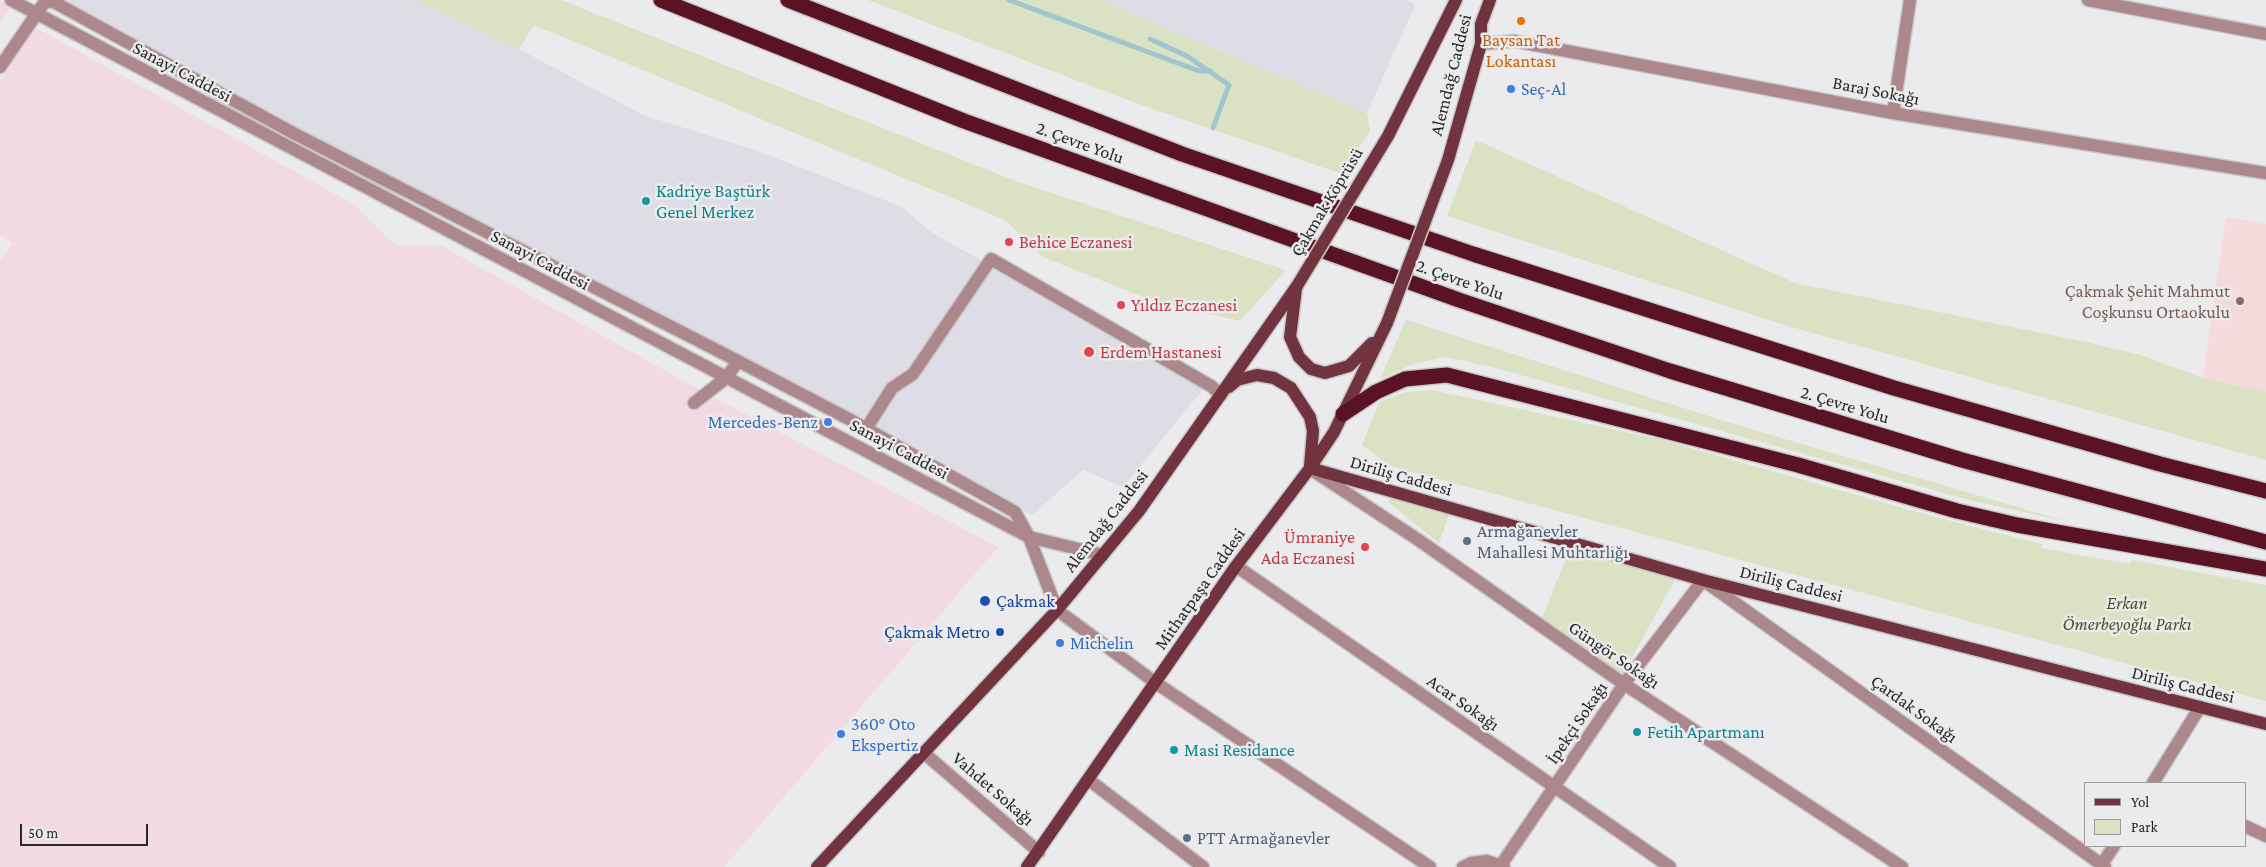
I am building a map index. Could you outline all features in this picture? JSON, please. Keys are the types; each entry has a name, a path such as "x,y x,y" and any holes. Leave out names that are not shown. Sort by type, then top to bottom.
{"highway":[{"name":"2. Çevre Yolu","path":"661,0 964,121 1459,300 1670,371 1953,458 2266,542"},
{"name":"2. Çevre Yolu","path":"788,0 1182,154 1472,254 1894,388 2160,464 2266,491"},
{"path":"1343,414 1376,392 1405,379 1447,375 1798,464 1957,511 2035,528 2266,568"}],"main road":[{"name":"Alemdağ Caddesi","path":"1388,136 1456,0"},
{"name":"Alemdağ Caddesi","path":"1387,323 1448,160 1481,44 1481,24 1490,0"},
{"name":"Çakmak Köprüsü","path":"1297,286 1388,136"},
{"name":"Alemdağ Caddesi","path":"817,867 1057,610 1139,511 1297,286"},
{"path":"1297,286 1290,338 1298,358 1311,368 1325,373 1349,366 1364,353 1387,323"},
{"name":"Mithatpaşa Caddesi","path":"1026,867 1039,852 1236,566 1310,468 1343,414 1387,323"},
{"path":"1221,395 1237,380 1257,375 1274,378 1291,388 1310,417 1313,431 1310,468"},
{"name":"Diriliş Caddesi","path":"1310,468 1703,580 2266,724"}],"street":[{"name":"Sanayi Caddesi","path":"11,0 1029,537 1103,554"},
{"name":"Sanayi Caddesi","path":"35,14 44,3 52,0 294,133 738,361 866,429 1015,512 1029,537 1057,610"},
{"path":"1893,113 1910,0"},
{"path":"2088,0 2266,34"},
{"path":"0,67 35,14"},
{"name":"Baraj Sokağı","path":"1481,44 1514,41 1893,113 2266,172"},
{"path":"866,429 892,388 913,374 991,259 1211,386 1221,395"},
{"path":"694,403 726,378 738,361"},
{"name":"Güngör Sokağı","path":"1310,468 1420,541 1624,684 1902,867"},
{"name":"Acar Sokağı","path":"1236,566 1670,867"},
{"name":"İpekçi Sokağı","path":"1503,866 1624,684 1703,580"},
{"name":"Çardak Sokağı","path":"1703,580 2102,866"},
{"path":"1057,610 1156,683 1430,867"},
{"path":"2156,782 2200,708"},
{"name":"Vahdet Sokağı","path":"924,753 1039,852"},
{"path":"1088,780 1203,867"},
{"path":"2246,826 2266,836"},
{"path":"2102,866 2113,847"},
{"path":"1463,867 1472,863 1487,861 1503,866"}],"shaded area":[{"path":"0,0 11,6 0,24"},
{"path":"65,0 414,0 519,49 643,115 755,150 900,206 933,233 1204,388 1123,487 1083,470 1032,515 726,362 337,159"},
{"path":"1100,0 1406,0 1415,5 1367,113"},
{"path":"33,26 355,205 396,245 442,246 698,389 998,547 724,867 0,867 0,262 13,243 0,235 0,83"},
{"name":"Çakmak Şehit Mahmut Coşkunsu Ortaokulu","path":"2226,217 2266,224 2266,392 2203,378"}],"green space":[{"path":"414,0 561,0 1016,181 1286,270 1240,321 1148,299 1043,257 1005,220 534,25 519,49"},
{"path":"868,0 1100,0 1367,113 1370,131 1342,174 1130,101"},
{"path":"1476,140 1795,283 2077,340 2141,355 2203,378 2266,392 2266,460 1788,326 1447,216"},
{"path":"1406,320 1737,425 2069,522 1973,501 1492,367 1445,357 1413,364 1380,379"},
{"name":"Erkan Ömerbeyoğlu Parkı","path":"1432,390 1662,440 1931,516 2042,544 2041,548 2130,564 2132,560 2266,585 2266,701 1390,466 1362,445 1379,402 1406,392"},
{"path":"1394,493 1449,514 1439,543 1388,502"},
{"path":"1572,543 1676,578 1619,681 1539,626"}],"waterway":[{"path":"1009,0 1199,71 1211,71"},
{"path":"1150,39 1187,56 1229,85 1213,128"}],"place":[{"name":"Baysan Tat Lokantası","path":"1521,21"},
{"name":"Seç-Al","path":"1511,89"},
{"name":"Kadriye Baştürk Genel Merkez","path":"646,201"},
{"name":"Behice Eczanesi","path":"1009,242"},
{"name":"Çakmak Şehit Mahmut Coşkunsu Ortaokulu","path":"2240,301"},
{"name":"Yıldız Eczanesi","path":"1121,305"},
{"name":"Erdem Hastanesi","path":"1089,352"},
{"name":"Mercedes-Benz","path":"828,422"},
{"name":"Armağanevler Mahallesi Muhtarlığı","path":"1467,541"},
{"name":"Ümraniye Ada Eczanesi","path":"1365,547"},
{"name":"Çakmak","path":"985,601"},
{"name":"Çakmak Metro","path":"1000,632"},
{"name":"Michelin","path":"1060,643"},
{"name":"Fetih Apartmanı","path":"1637,732"},
{"name":"360° Oto Ekspertiz","path":"841,734"},
{"name":"Masi Residance","path":"1174,750"},
{"name":"PTT Armağanevler","path":"1187,838"}]}
